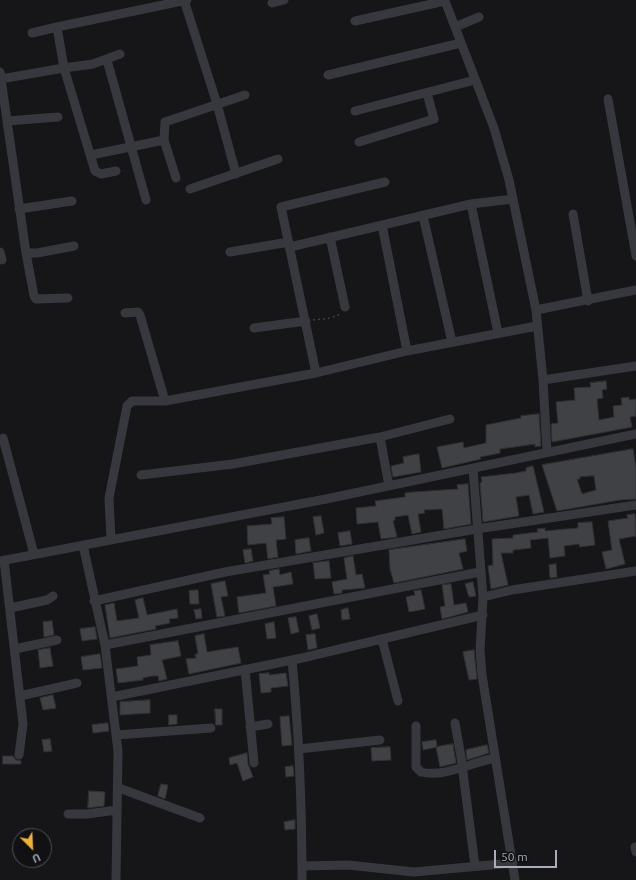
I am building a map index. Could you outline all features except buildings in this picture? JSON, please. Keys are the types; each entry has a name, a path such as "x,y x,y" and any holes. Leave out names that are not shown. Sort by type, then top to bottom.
{"street":[{"path":"32,32 186,0 236,174"},
{"path":"272,3 284,0"},
{"path":"355,21 445,0 460,43 494,128 513,199 536,310 543,380 547,452"},
{"path":"455,27 479,18"},
{"path":"57,27 64,68 95,171 97,174 116,171"},
{"path":"328,75 460,43"},
{"path":"68,298 36,299 34,296 19,209 0,76 64,68 107,60 120,54"},
{"path":"107,60 146,200"},
{"path":"355,111 475,80"},
{"path":"359,142 434,119 427,92"},
{"path":"176,178 164,140 165,122 245,95"},
{"path":"608,99 632,208 636,256"},
{"path":"7,120 58,117"},
{"path":"91,155 164,140"},
{"path":"190,189 278,159"},
{"path":"316,373 306,321 280,209 283,205 385,182"},
{"path":"230,252 330,237 471,204 513,199"},
{"path":"19,209 72,201"},
{"path":"471,204 498,333"},
{"path":"573,214 588,301"},
{"path":"423,216 452,342"},
{"path":"382,225 407,351"},
{"path":"330,237 345,307"},
{"path":"26,253 37,253 74,246"},
{"path":"536,310 588,301 636,290"},
{"path":"125,312 138,312 140,315 165,401"},
{"path":"254,328 306,321"},
{"path":"111,539 109,498 127,406 132,401 165,401 316,373 407,351 537,326"},
{"path":"543,380 636,366"},
{"path":"141,475 233,464 380,437 450,419"},
{"path":"19,755 23,724 10,608 2,560 389,486 636,434"},
{"path":"380,437 389,486"},
{"path":"2,438 34,554"},
{"path":"473,469 480,572 484,597 480,650 482,675 515,880"},
{"path":"94,601 224,572 477,529 636,505"},
{"path":"83,545 94,601 105,645 116,735 119,788 117,810 116,880"},
{"path":"484,597 512,590 636,571"},
{"path":"105,645 480,572"},
{"path":"10,608 47,600 53,596"},
{"path":"112,697 292,660 483,615"},
{"path":"382,639 398,701"},
{"path":"15,649 57,640"},
{"path":"292,660 299,749 302,823 302,880"},
{"path":"244,669 254,763"},
{"path":"20,696 77,682"},
{"path":"455,723 475,866"},
{"path":"250,727 268,724"},
{"path":"416,726 416,767 419,771 425,773 448,772 495,758"},
{"path":"116,735 211,728"},
{"path":"299,749 380,740"},
{"path":"119,788 200,818"},
{"path":"68,814 87,814 117,810"},
{"path":"302,866 348,865 414,872 513,863"}],"path":[{"path":"306,321 331,318 341,314 345,307"}]}
